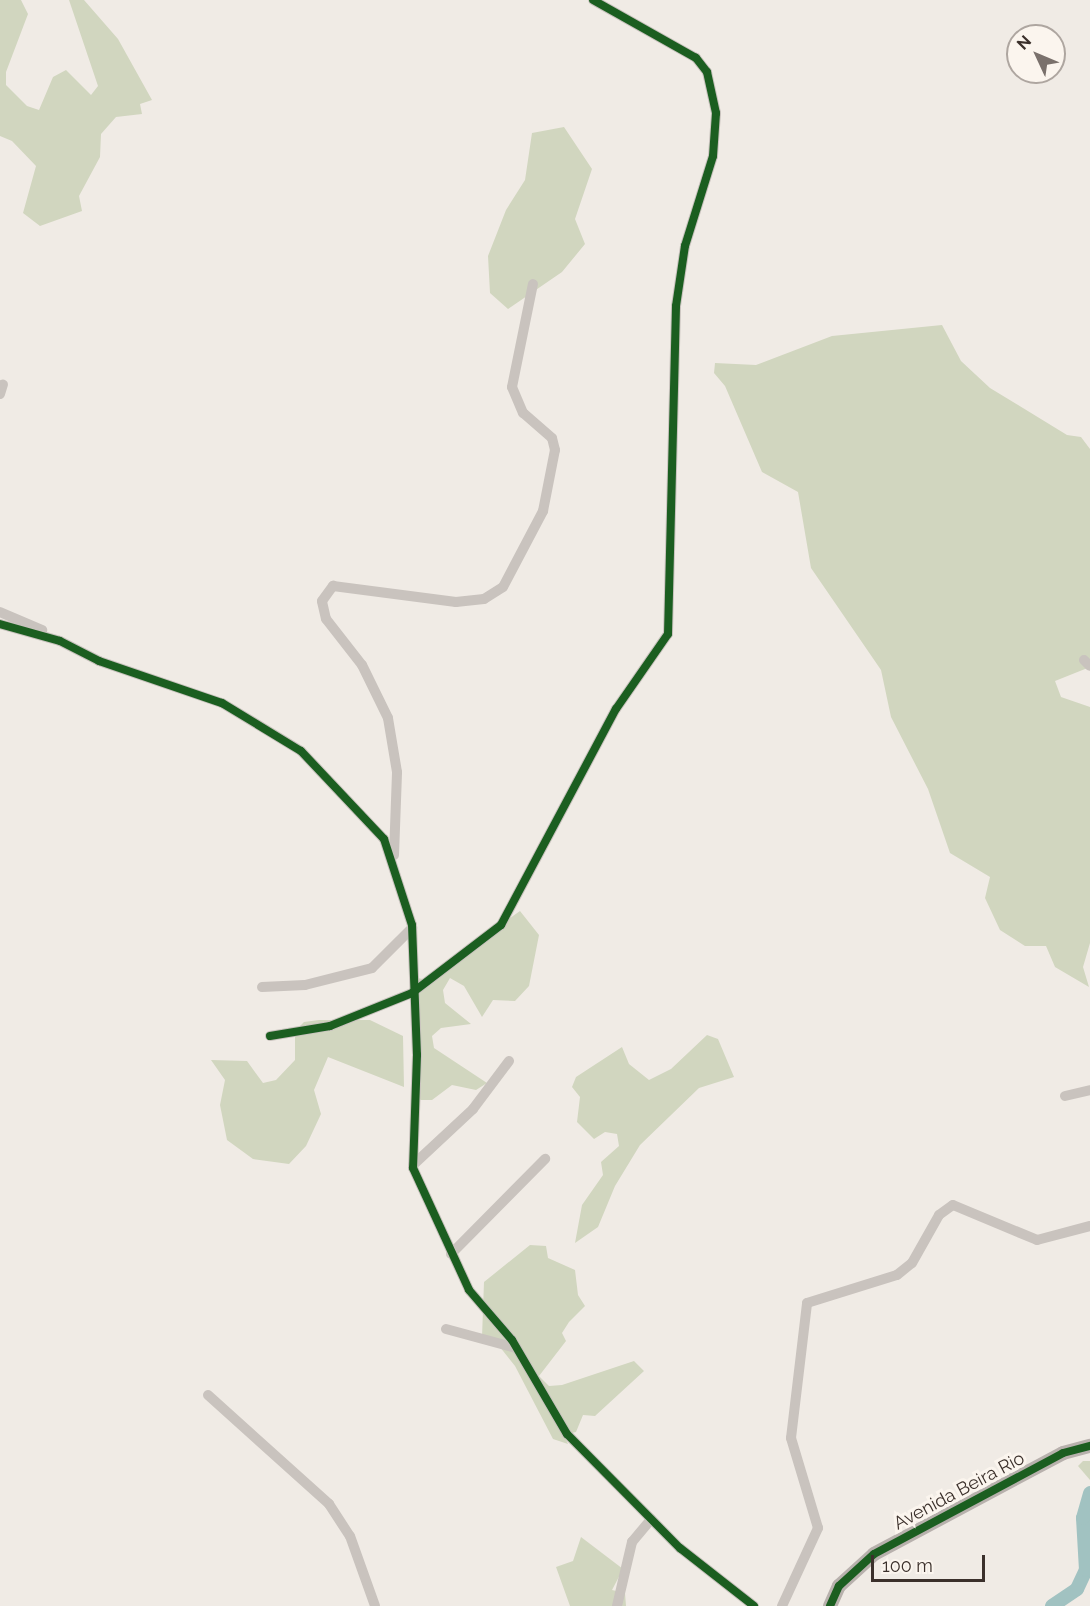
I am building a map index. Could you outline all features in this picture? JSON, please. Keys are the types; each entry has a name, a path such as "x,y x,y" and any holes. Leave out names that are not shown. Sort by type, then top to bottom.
{"main road":[{"name":"Avenida Beira Rio","path":"830,1606 839,1586 874,1554 1063,1452 1090,1446"}],"street":[{"path":"270,1036 330,1026 412,993 509,915 532,860 616,709 670,626 667,502 676,306 685,246 713,156 716,113 707,72 696,58 593,0"},
{"path":"394,859 397,772 388,718 362,665 326,619 322,601 333,586 456,602 484,599 503,587 543,511 555,450 552,438 523,413 512,387 533,284"},
{"path":"0,612 99,661 202,692 283,738 384,838 394,859 412,928 412,993 417,1055 412,1164 468,1290 516,1348 554,1418 651,1519 754,1606"},
{"path":"0,624 60,641"},
{"path":"262,987 305,986 372,968 412,928"},
{"path":"412,1164 473,1109 509,1061"},
{"path":"1065,1096 1090,1090"},
{"path":"451,1254 545,1159"},
{"path":"782,1606 818,1528 791,1438 807,1303 897,1275 912,1263 939,1215 953,1205 1037,1240 1090,1226"},
{"path":"446,1329 516,1348"},
{"path":"208,1395 329,1504 350,1536 375,1606"},
{"path":"617,1606 632,1542 651,1519"}],"green space":[{"path":"0,0 21,0 28,14 6,72 6,85 27,106 39,110 53,77 66,70 91,95 98,86 69,0 84,0 118,39 152,100 140,104 142,114 116,117 101,134 100,157 79,196 82,211 40,226 23,213 36,166 12,141 0,136"},
{"path":"564,127 592,169 575,219 585,244 562,272 508,309 490,293 488,256 506,210 525,180 532,133"},
{"path":"942,325 961,361 990,388 1067,435 1081,437 1090,449 1090,667 1055,681 1061,697 1090,707 1090,943 1083,967 1089,987 1055,967 1046,946 1025,946 1000,930 985,898 990,877 950,853 928,789 891,717 881,670 811,568 798,492 762,472 725,386 714,373 715,363 756,365 832,336"},
{"path":"520,911 539,935 529,986 515,1001 493,1000 482,1017 464,986 450,978 443,990 445,1003 471,1024 441,1028 432,1036 434,1048 487,1083 476,1090 452,1085 432,1100 421,1100 415,1096 411,977 423,979"},
{"path":"370,1020 403,1036 404,1087 328,1057 314,1090 321,1114 306,1146 289,1164 253,1159 227,1140 220,1105 225,1080 211,1060 247,1061 263,1083 276,1080 295,1060 295,1031 304,1022"},
{"path":"707,1035 718,1039 734,1077 699,1088 640,1145 615,1186 598,1227 575,1243 582,1205 603,1175 601,1162 619,1146 617,1134 605,1132 594,1139 577,1122 580,1097 572,1087 576,1077 622,1047 629,1064 649,1080 671,1069"},
{"path":"530,1245 546,1246 548,1258 575,1270 578,1295 585,1306 569,1322 562,1333 566,1341 539,1376 549,1386 562,1385 634,1361 644,1371 595,1416 583,1415 576,1432 564,1435 568,1444 553,1439 515,1366 496,1342 482,1337 484,1282"},
{"path":"1083,1461 1090,1461 1090,1480 1078,1466"},
{"path":"581,1537 623,1569 612,1590 625,1593 626,1606 570,1606 556,1567 573,1561"}],"waterway":[{"path":"1052,1606 1077,1589 1086,1570 1083,1518 1090,1493"}],"cycle path":[{"path":"270,1036 330,1026 412,993 501,925 616,709 668,634 676,306 685,246 713,156 716,113 707,72 696,58 593,0"},
{"path":"0,624 60,641 99,661 222,703 301,751 384,839 412,925 417,1055 413,1168 469,1290 512,1340 567,1434 680,1548 754,1606"},
{"path":"830,1606 839,1586 874,1554 1063,1453 1090,1446"}]}
